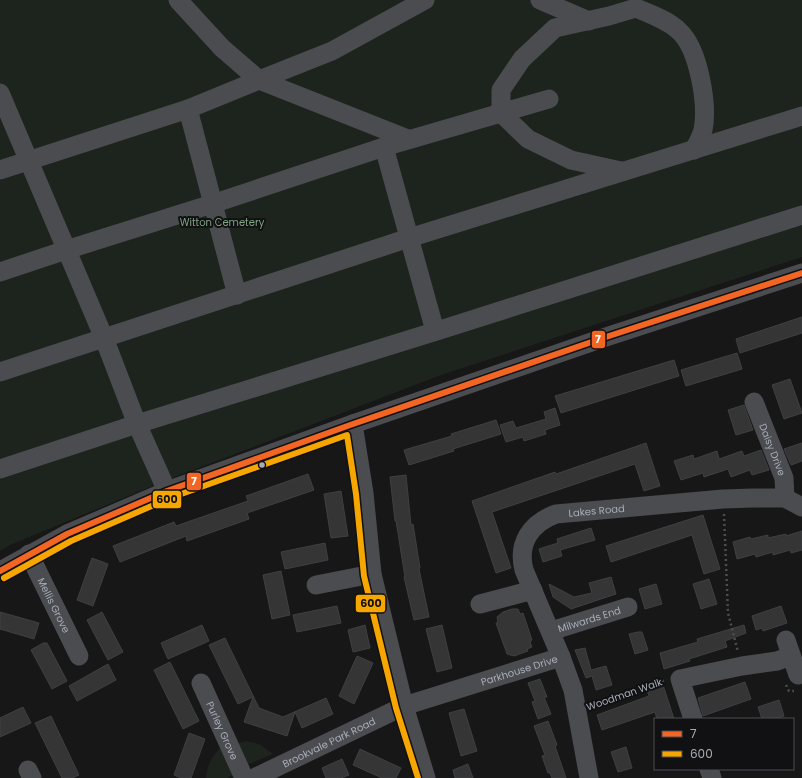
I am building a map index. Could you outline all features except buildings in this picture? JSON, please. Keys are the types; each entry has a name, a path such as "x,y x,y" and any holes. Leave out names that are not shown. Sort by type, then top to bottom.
{"street":[{"path":"178,0 222,48 259,80 408,140"},
{"path":"0,170 188,109 332,51 425,0"},
{"path":"540,0 589,21"},
{"path":"623,172 571,160 528,139 501,113 501,90 522,59 555,28 609,16 640,4 658,18 680,31 692,50 700,79 704,104 702,131 694,150"},
{"path":"0,93 104,338 137,424 167,490"},
{"path":"0,272 384,147 549,98"},
{"path":"188,109 237,295"},
{"path":"0,372 409,238 802,116"},
{"path":"384,147 436,331"},
{"path":"0,469 137,424 802,215"},
{"path":"0,571 67,534 167,490 609,336 802,273"},
{"name":"Daisy Drive","path":"754,402 784,478 785,498"},
{"path":"353,424 364,493 372,574 404,706 426,778"},
{"name":"Lakes Road","path":"561,657 522,562 524,543 530,531 545,518 556,514 723,499 785,498 802,507"},
{"name":"Mellis Grove","path":"29,554 80,656"},
{"path":"316,585 372,574"},
{"path":"480,604 533,590"},
{"name":"Milwards End","path":"550,631 628,607"},
{"path":"693,718 680,679 742,666 777,661 788,648 798,675"},
{"name":"Parkhouse Drive","path":"404,706 561,657 573,690 589,778"},
{"name":"Purley Grove","path":"202,683 244,778"},
{"name":"Brookvale Park Road","path":"254,778 404,706"}],"path":[{"path":"723,499 728,613 742,666"},
{"name":"Woodman Walk","path":"576,711 666,680 680,679"}],"green space":[{"name":"Witton Cemetery","path":"0,0 802,0 802,257 441,375 167,480 10,545 0,551"},
{"path":"246,741 259,744 273,754 247,765 236,744"},
{"path":"223,746 233,775 227,778 206,778 211,760 216,752"}],"transit line":[{"name":"7","path":"0,571 67,534 167,491 353,424 609,336 802,273"},
{"name":"600","path":"4,578 71,541 170,498 347,435 356,494 364,576 396,708 418,778"}]}
